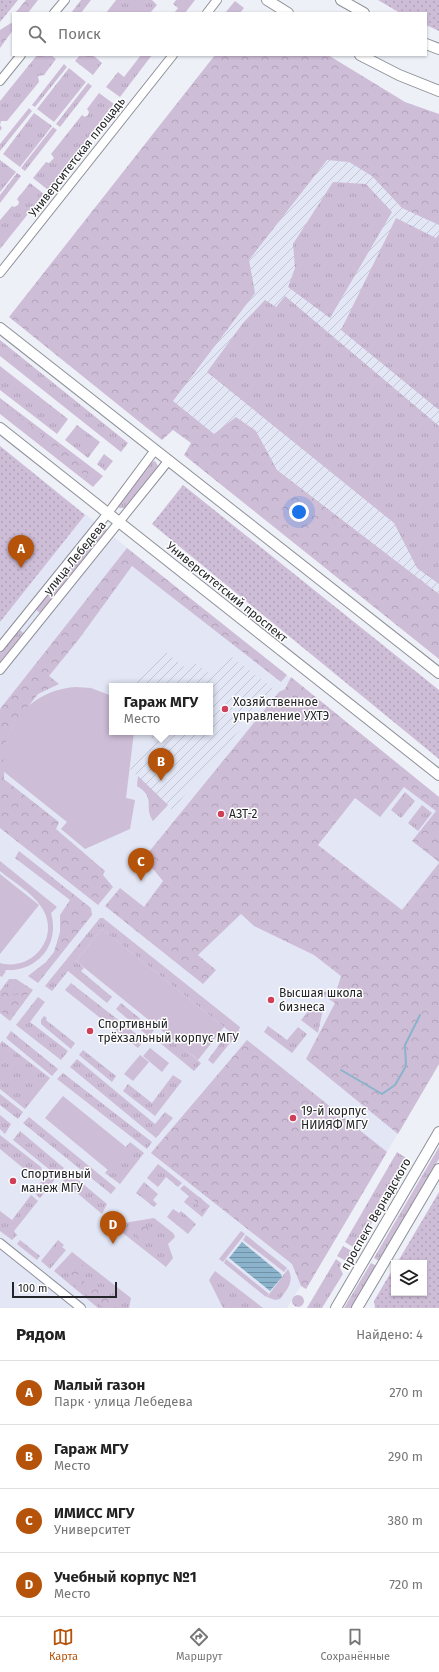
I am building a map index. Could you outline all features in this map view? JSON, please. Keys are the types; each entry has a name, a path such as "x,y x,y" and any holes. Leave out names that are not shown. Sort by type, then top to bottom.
{"main road":[{"path":"267,0 286,12"},
{"path":"341,0 362,12"},
{"path":"427,44 439,49"},
{"path":"362,56 399,75 439,91"},
{"path":"0,328 439,673"},
{"name":"Университетский проспект","path":"0,428 439,775"},
{"name":"проспект Вернадского","path":"336,1308 439,1132"},
{"path":"357,1308 439,1169"}],"street":[{"path":"55,12 65,0"},
{"path":"208,12 217,0"},
{"path":"0,81 20,56"},
{"name":"Университетская площадь","path":"0,273 172,56"},
{"name":"улица Лебедева","path":"0,647 108,513 156,450"},
{"name":"улица Лебедева","path":"0,670 169,460"},
{"path":"27,613 29,621 38,622"},
{"path":"0,1243 81,1308"}],"shaded area":[{"path":"266,143 439,156 439,649 220,450 138,388"},
{"path":"0,446 439,797 439,1064 306,1289 301,1286 287,1308 0,1308"},
{"path":"162,649 188,670 195,663 211,675 228,654 274,689 172,810 130,769 154,740 147,735 213,735 213,683 134,683"}],"green space":[{"path":"0,0 18,0 0,22"},
{"path":"26,0 38,0 29,12 16,12"},
{"path":"81,0 91,0 82,12 72,12"},
{"path":"116,0 152,0 157,5 151,12 107,12"},
{"path":"176,0 195,0 186,12 175,12 178,8 173,4"},
{"path":"378,0 439,0 439,31 427,25 427,12 398,12"},
{"path":"235,1 244,8 241,12 226,12"},
{"path":"12,24 12,31 0,48 0,30"},
{"path":"36,56 52,56 56,59 44,75 38,76 39,82 7,121 1,121 0,125 0,101"},
{"path":"79,56 94,56 102,63 93,75 75,61"},
{"path":"140,56 151,56 120,97 106,87 118,72 124,77"},
{"path":"214,56 330,56 405,102 439,114 439,225 402,208 372,176 349,162 327,160 249,260 255,293 173,401 214,434 236,417 256,431 277,470 439,594 439,659 184,455 191,443 173,430 162,440 9,317"},
{"path":"64,64 67,67 35,107 32,105"},
{"path":"69,68 86,82 54,122 37,109"},
{"path":"88,83 92,86 60,127 56,124"},
{"path":"99,93 114,104 48,190 33,178 46,162 49,163 54,158 51,154 82,115 85,117 88,115 89,112 87,109"},
{"path":"29,108 32,111 0,151 0,144"},
{"path":"34,113 52,126 20,167 3,154"},
{"path":"53,127 57,130 25,171 21,168"},
{"path":"0,160 16,172 0,192"},
{"path":"17,173 21,176 0,203 0,195"},
{"path":"333,182 366,184 392,212 330,318 288,287 295,268 293,244"},
{"path":"30,183 44,194 0,249 0,220 12,206 14,207 18,205 19,202 17,199"},
{"path":"396,218 436,238 439,234 439,410 341,330"},
{"path":"285,296 439,426 439,584 417,568 394,523 207,372 243,323 265,300 276,307"},
{"path":"0,340 128,443 121,452 0,356"},
{"path":"0,366 68,419 57,434 0,390"},
{"path":"0,398 103,476 93,487 0,414"},
{"path":"0,400 44,437 53,441 83,467 97,475 95,480 84,475 7,416 0,410"},
{"path":"77,425 100,442 88,458 65,440"},
{"path":"0,446 85,515 0,622"},
{"path":"104,454 113,461 105,471 97,464"},
{"path":"155,461 158,466 124,508 119,508 118,506 152,462"},
{"path":"183,485 439,690 439,759 152,524"},
{"path":"102,527 108,530 107,532 40,613 35,609"},
{"path":"127,548 287,675 281,682 132,566 79,639 49,676 59,684 38,694 12,727 5,746 4,779 59,822 56,829 105,871 103,875 113,887 98,905 0,828 0,709"},
{"path":"18,629 24,633 0,664 0,652"},
{"path":"291,677 439,797 439,862 412,841 436,811 404,787 380,817 355,798 318,845 402,910 439,863 439,1064 398,1134 306,1059 335,1003 319,993 337,989 341,976 314,955 254,926 241,914 198,955 216,970 203,984 105,906 120,888 144,907 163,881 144,858 279,692 285,689"},
{"path":"75,687 91,688 109,695 109,735 134,735 126,798 135,800 130,829 85,849 61,829 67,822 3,771 3,755 5,746 15,722 30,704 62,689"},
{"path":"138,776 168,805 153,821 150,816 147,795 137,786"},
{"path":"405,792 415,801 401,818 391,810"},
{"path":"422,805 432,813 418,831 408,823"},
{"path":"19,851 91,908 92,915 38,983 28,976 46,962 54,952 60,932 60,915 70,900 15,858"},
{"path":"0,861 57,907 51,913 53,924 52,935 44,954 27,966 5,970 6,971 2,977 0,976 0,963 12,964 23,962 32,957 40,950 45,941 48,930 47,919 42,908 33,897 0,871"},
{"path":"0,874 39,905 0,954"},
{"path":"100,918 103,918 240,1027 238,1033 213,1064 208,1060 229,1031 102,929 76,961 84,968 81,971 112,997 107,1003 68,971 52,991 45,986"},
{"path":"102,929 224,1027 198,1060 76,961"},
{"path":"9,979 16,979 33,990 10,1021 0,1013 0,991"},
{"path":"71,983 144,1040 138,1048 65,990"},
{"path":"27,988 30,990 22,1003 11,1015 0,1011 0,992 7,989 11,991 12,996 25,992"},
{"path":"38,997 45,1002 30,1022 68,1051 61,1060 16,1025"},
{"path":"121,1003 154,1030 149,1037 116,1009"},
{"path":"315,1003 323,1009 318,1033 301,1020"},
{"path":"44,1016 47,1018 46,1020 75,1043 71,1049 41,1024 41,1020"},
{"path":"268,1026 287,1040 298,1027 307,1034 292,1053 264,1032"},
{"path":"11,1031 58,1069 52,1076 6,1038"},
{"path":"164,1036 172,1043 175,1041 201,1063 194,1071 159,1042"},
{"path":"247,1040 387,1152 306,1289 301,1286 292,1264 151,1153"},
{"path":"2,1041 50,1078 25,1109 0,1089 0,1044"},
{"path":"150,1048 169,1063 162,1072 143,1056"},
{"path":"83,1050 116,1076 112,1082 79,1055"},
{"path":"140,1055 149,1062 133,1081 124,1074"},
{"path":"77,1059 155,1124 165,1112 173,1118 156,1138 70,1067"},
{"path":"63,1073 152,1142 147,1149 57,1079"},
{"path":"173,1075 182,1081 155,1116 123,1091 128,1084 152,1103"},
{"path":"0,1094 23,1112 18,1119 0,1105"},
{"path":"63,1096 126,1147 108,1170 45,1118"},
{"path":"0,1115 11,1124 5,1134 0,1129"},
{"path":"29,1117 116,1188 111,1194 23,1123"},
{"path":"20,1131 64,1168 40,1198 33,1192 50,1170 13,1140"},
{"path":"0,1135 41,1167 42,1171 39,1176 30,1169 28,1172 0,1149"},
{"path":"130,1142 144,1153 120,1184 105,1173"},
{"path":"439,1147 439,1159 379,1261 374,1258"},
{"path":"397,1152 406,1158 405,1167 356,1249 345,1242"},
{"path":"158,1164 182,1183 178,1187 166,1177 158,1187 147,1178"},
{"path":"70,1173 107,1204 102,1214 63,1181"},
{"path":"144,1182 158,1194 153,1200 157,1204 154,1207 136,1193"},
{"path":"184,1185 210,1206 202,1217 184,1202 189,1196 180,1189"},
{"path":"439,1192 439,1308 375,1308 374,1301 391,1272 391,1296 427,1296 427,1260 399,1260"},
{"path":"192,1193 201,1198 207,1205 204,1213 198,1209 199,1206 191,1196"},
{"path":"31,1195 38,1201 14,1231 17,1235 12,1240 0,1231 0,1211 12,1220"},
{"path":"173,1209 179,1213 181,1211 196,1224 188,1234 167,1217"},
{"path":"154,1218 173,1233 175,1237 168,1244 173,1258 166,1267 119,1230 124,1223"},
{"path":"140,1225 149,1228 154,1235 147,1240 138,1240 135,1229"},
{"path":"241,1231 245,1234 223,1262 219,1259"},
{"path":"246,1235 287,1268 284,1272 243,1240"},
{"path":"20,1240 40,1256 37,1260 17,1244"},
{"path":"58,1240 64,1245 62,1247 66,1250 50,1269 41,1261"},
{"path":"343,1246 352,1251 346,1261 337,1256"},
{"path":"72,1252 131,1298 129,1308 98,1308 54,1271"},
{"path":"226,1259 269,1294 266,1297 224,1263"},
{"path":"336,1259 341,1263 340,1268 343,1274 322,1308 307,1308"},
{"path":"75,1261 85,1266 81,1275 86,1285 99,1287 121,1308 104,1308 69,1281 69,1276"},
{"path":"371,1263 377,1266 352,1308 344,1308"},
{"path":"288,1269 291,1277 289,1285 283,1296 280,1299 275,1300 267,1297"},
{"path":"215,1271 263,1308 223,1308 209,1280"},
{"path":"296,1295 300,1295 304,1301 300,1307 296,1307 292,1303 292,1299"}],"water":[{"path":"242,1242 281,1274 282,1277 270,1291 229,1258"}],"waterway":[{"path":"341,1070 382,1094 395,1085 406,1066 405,1045 420,1015"}],"place":[{"name":"Малый газон","path":"21,568"},
{"name":"Хозяйственное управление УХТЭ","path":"225,709"},
{"name":"Гараж МГУ","path":"161,781"},
{"name":"АЗТ-2","path":"221,814"},
{"name":"ИМИСС МГУ","path":"141,881"},
{"name":"Высшая школа бизнеса","path":"271,1000"},
{"name":"Спортивный трёхзальный корпус МГУ","path":"90,1031"},
{"name":"19-й корпус НИИЯФ МГУ","path":"293,1118"},
{"name":"Спортивный манеж МГУ","path":"13,1181"},
{"name":"Учебный корпус №1","path":"113,1244"}]}
